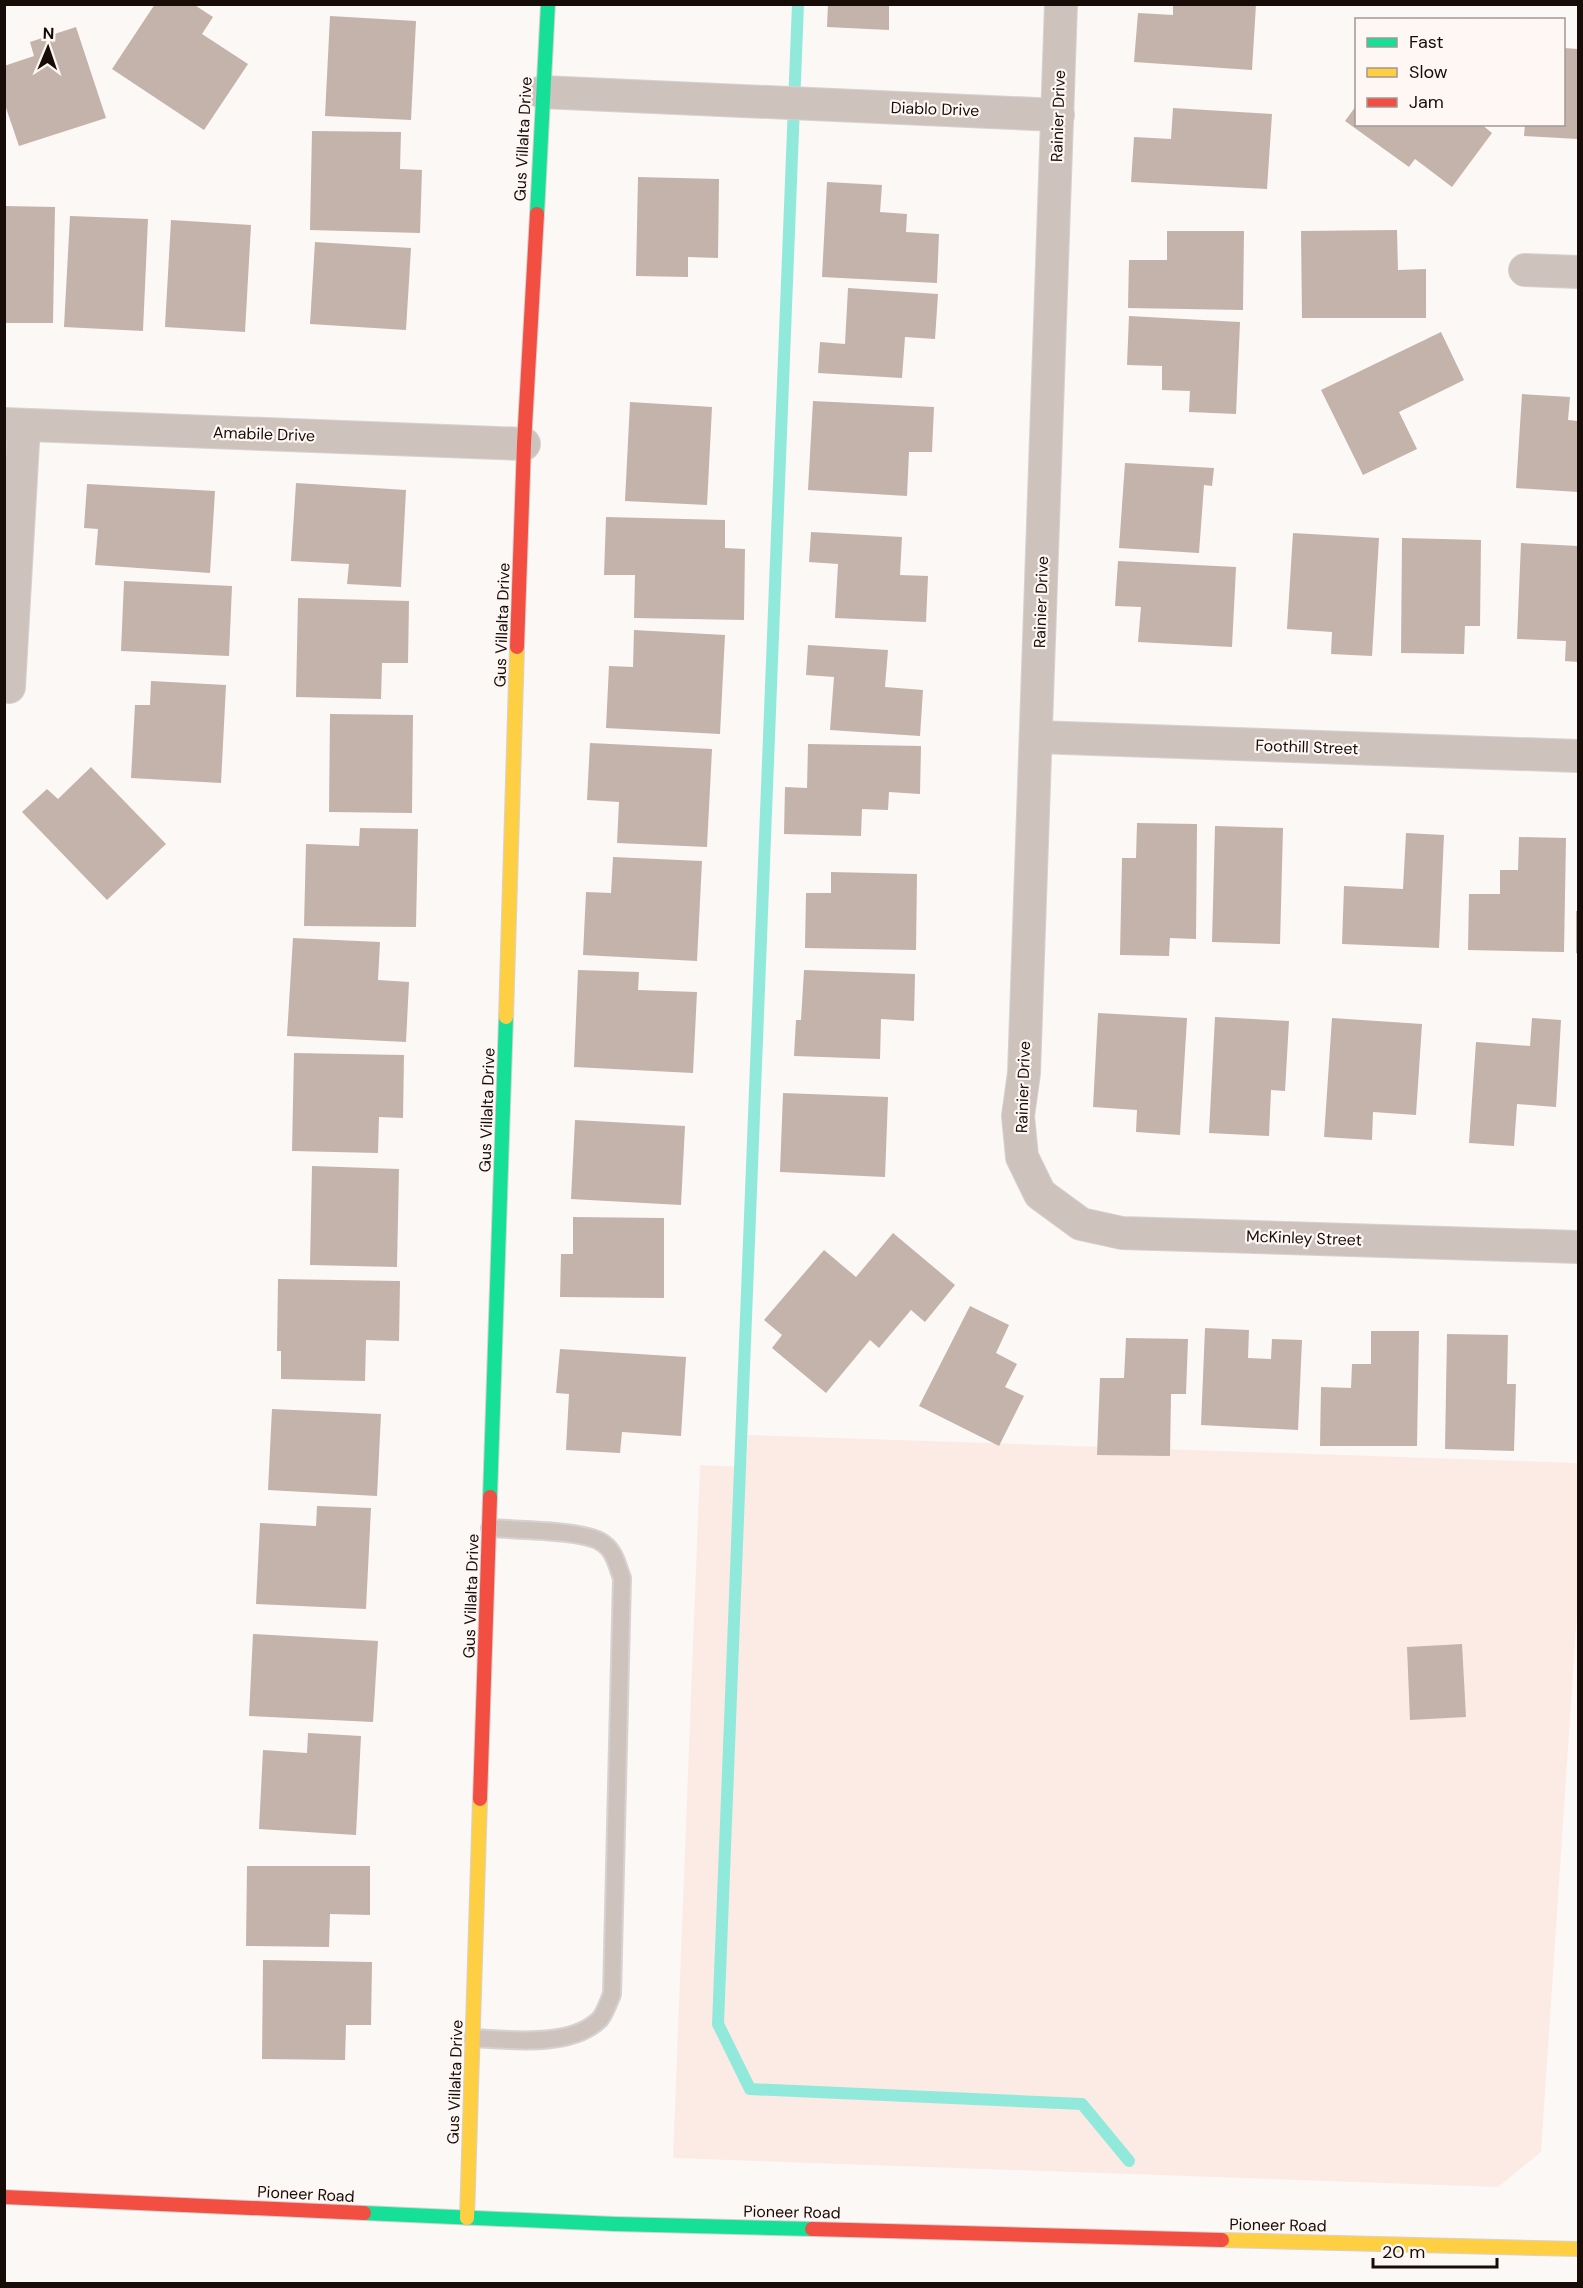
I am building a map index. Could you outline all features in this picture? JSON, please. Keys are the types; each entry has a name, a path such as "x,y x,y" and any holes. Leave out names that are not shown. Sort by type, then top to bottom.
{"street":[{"name":"Gus Villalta Drive","path":"468,2218 524,444 548,4"},
{"name":"Rainier Drive","path":"1040,1194 1022,1156 1018,1116 1024,1073 1061,4"},
{"name":"Diablo Drive","path":"542,92 1058,115"},
{"path":"1525,270 1578,272"},
{"name":"Amabile Drive","path":"14,425 524,444"},
{"path":"9,687 14,425"},
{"name":"Foothill Street","path":"1036,737 1578,756"},
{"name":"McKinley Street","path":"1040,1194 1081,1224 1122,1233 1578,1246"},
{"name":"Pioneer Road","path":"4,2197 615,2224 1578,2249"}],"lane":[{"path":"473,2038 542,2042 578,2033 600,2019 612,1994 622,1578 614,1556 602,1542 582,1535 490,1528"}],"shaded area":[{"path":"748,1435 1578,1463 1578,1599 1541,2152 1498,2187 673,2158 700,1465 746,1467"}],"building":[{"path":"155,4 193,4 213,17 202,34 248,64 204,130 112,69"},
{"path":"828,4 889,4 889,30 827,27"},
{"path":"1173,4 1256,4 1252,70 1134,62 1138,13 1173,15"},
{"path":"330,16 416,21 411,120 325,116"},
{"path":"76,27 106,118 19,146 4,102 4,66 34,56 30,42"},
{"path":"1565,48 1578,49 1578,139 1524,136 1525,126 1565,126"},
{"path":"1355,107 1355,126 1483,126 1492,133 1452,187 1415,159 1409,167 1345,121"},
{"path":"1173,108 1272,114 1267,189 1131,182 1134,137 1171,139"},
{"path":"312,131 401,132 400,169 422,170 420,233 310,230"},
{"path":"638,177 719,179 718,258 688,257 688,277 636,276"},
{"path":"827,182 882,185 880,212 907,214 906,232 939,234 937,283 822,277"},
{"path":"4,206 55,207 53,323 4,323"},
{"path":"70,216 148,219 143,331 64,327"},
{"path":"171,220 251,225 245,332 165,327"},
{"path":"1397,230 1398,270 1426,269 1426,318 1302,318 1301,231"},
{"path":"1167,231 1244,231 1243,310 1128,308 1129,260 1167,260"},
{"path":"315,242 411,248 406,330 310,324"},
{"path":"848,288 938,294 935,339 905,337 902,378 818,373 820,342 845,344"},
{"path":"1129,316 1240,322 1236,414 1189,412 1190,391 1162,390 1162,366 1127,365"},
{"path":"1441,332 1464,380 1399,412 1417,449 1363,475 1321,390"},
{"path":"1522,394 1570,397 1568,420 1578,421 1578,492 1516,488"},
{"path":"813,401 934,407 932,452 909,452 907,496 808,490"},
{"path":"630,402 712,407 707,505 625,501"},
{"path":"1125,463 1214,468 1212,486 1204,485 1199,553 1119,548"},
{"path":"296,483 406,490 401,587 347,584 349,564 291,561"},
{"path":"87,484 215,491 210,573 95,565 98,529 84,528"},
{"path":"606,517 725,520 725,548 745,549 744,620 634,618 635,575 604,575"},
{"path":"811,532 902,537 900,575 928,576 926,622 835,618 838,564 809,562"},
{"path":"1293,533 1379,538 1372,656 1331,654 1332,632 1287,629"},
{"path":"1402,538 1481,540 1480,626 1465,626 1464,654 1401,653"},
{"path":"1521,543 1578,546 1578,662 1565,661 1566,641 1517,639"},
{"path":"1118,561 1236,567 1232,647 1138,642 1141,607 1115,606"},
{"path":"124,581 232,586 229,656 121,651"},
{"path":"298,598 409,601 408,663 382,663 381,699 296,697"},
{"path":"634,630 725,635 720,734 606,728 609,666 633,667"},
{"path":"808,645 888,650 885,687 923,690 920,736 830,730 834,677 806,675"},
{"path":"151,681 226,685 221,783 131,778 135,705 150,705"},
{"path":"330,714 413,715 412,813 329,812"},
{"path":"590,743 712,749 707,847 617,843 619,802 587,800"},
{"path":"808,744 921,746 920,794 889,792 888,810 862,809 861,836 784,834 785,787 807,788"},
{"path":"91,767 166,844 107,900 22,812 47,789 58,799"},
{"path":"1137,823 1197,824 1196,939 1170,938 1169,956 1120,955 1122,858 1136,858"},
{"path":"1215,826 1283,828 1280,944 1212,942"},
{"path":"360,828 418,829 416,927 304,926 306,844 359,846"},
{"path":"1406,833 1444,835 1439,948 1342,944 1344,886 1403,889"},
{"path":"1519,837 1566,838 1564,952 1468,950 1469,894 1500,894 1500,870 1518,870"},
{"path":"613,857 702,861 697,961 583,955 586,892 611,893"},
{"path":"831,872 917,874 916,950 805,948 806,893 831,893"},
{"path":"1576,911 1578,911 1578,954 1576,953"},
{"path":"293,938 380,942 378,980 409,982 406,1042 287,1036"},
{"path":"578,970 639,972 638,990 697,992 693,1073 574,1067"},
{"path":"804,970 915,974 914,1021 881,1019 880,1059 794,1056 796,1020 801,1020"},
{"path":"1098,1013 1187,1018 1180,1135 1136,1132 1137,1110 1093,1107"},
{"path":"1215,1017 1289,1021 1285,1091 1271,1090 1269,1136 1209,1133"},
{"path":"1332,1018 1422,1024 1416,1115 1373,1112 1372,1140 1324,1137"},
{"path":"1532,1018 1561,1020 1556,1107 1517,1104 1514,1146 1469,1143 1476,1042 1530,1046"},
{"path":"294,1053 404,1055 403,1118 379,1117 378,1153 292,1151"},
{"path":"783,1093 888,1097 885,1177 780,1172"},
{"path":"575,1120 685,1126 681,1205 571,1199"},
{"path":"312,1166 399,1169 397,1267 310,1265"},
{"path":"573,1217 664,1218 664,1298 560,1297 561,1254 573,1254"},
{"path":"893,1233 955,1285 925,1322 911,1310 879,1348 870,1340 826,1393 772,1348 782,1335 764,1320 824,1250 856,1277"},
{"path":"278,1279 400,1281 399,1341 366,1340 365,1381 281,1379 281,1351 277,1351"},
{"path":"970,1306 1009,1325 996,1353 1017,1364 1005,1387 1024,1396 999,1446 919,1406"},
{"path":"1205,1328 1249,1330 1248,1358 1271,1359 1272,1339 1302,1340 1298,1430 1201,1425"},
{"path":"1371,1331 1419,1331 1417,1446 1320,1446 1321,1387 1351,1388 1352,1364 1371,1364"},
{"path":"1447,1334 1508,1335 1507,1384 1516,1384 1514,1451 1445,1449"},
{"path":"1126,1338 1188,1339 1186,1394 1171,1394 1170,1456 1097,1455 1100,1378 1124,1378"},
{"path":"560,1349 686,1357 681,1436 622,1432 620,1453 566,1450 569,1394 556,1393"},
{"path":"272,1409 381,1414 377,1496 268,1490"},
{"path":"317,1506 371,1508 366,1609 256,1604 260,1523 316,1526"},
{"path":"253,1634 378,1641 373,1722 249,1716"},
{"path":"1462,1644 1466,1717 1410,1720 1407,1647"},
{"path":"308,1733 361,1736 356,1835 259,1829 263,1750 307,1753"},
{"path":"247,1866 370,1866 370,1915 330,1914 329,1947 246,1946"},
{"path":"263,1960 372,1962 371,2025 346,2025 345,2060 262,2059"}],"waterway":[{"path":"798,4 718,2024 750,2089 1082,2104 1129,2161"}],"traffic: fast":[{"path":"537,214 548,4"},
{"path":"490,1497 506,1017"},
{"path":"364,2213 615,2224 812,2229"}],"traffic: slow":[{"path":"506,1017 517,647"},
{"path":"467,2218 480,1799"},
{"path":"1222,2240 1578,2249"}],"traffic: jam":[{"path":"517,647 524,444 537,214"},
{"path":"480,1799 490,1497"},
{"path":"4,2197 364,2213"},
{"path":"812,2229 1222,2240"}]}
